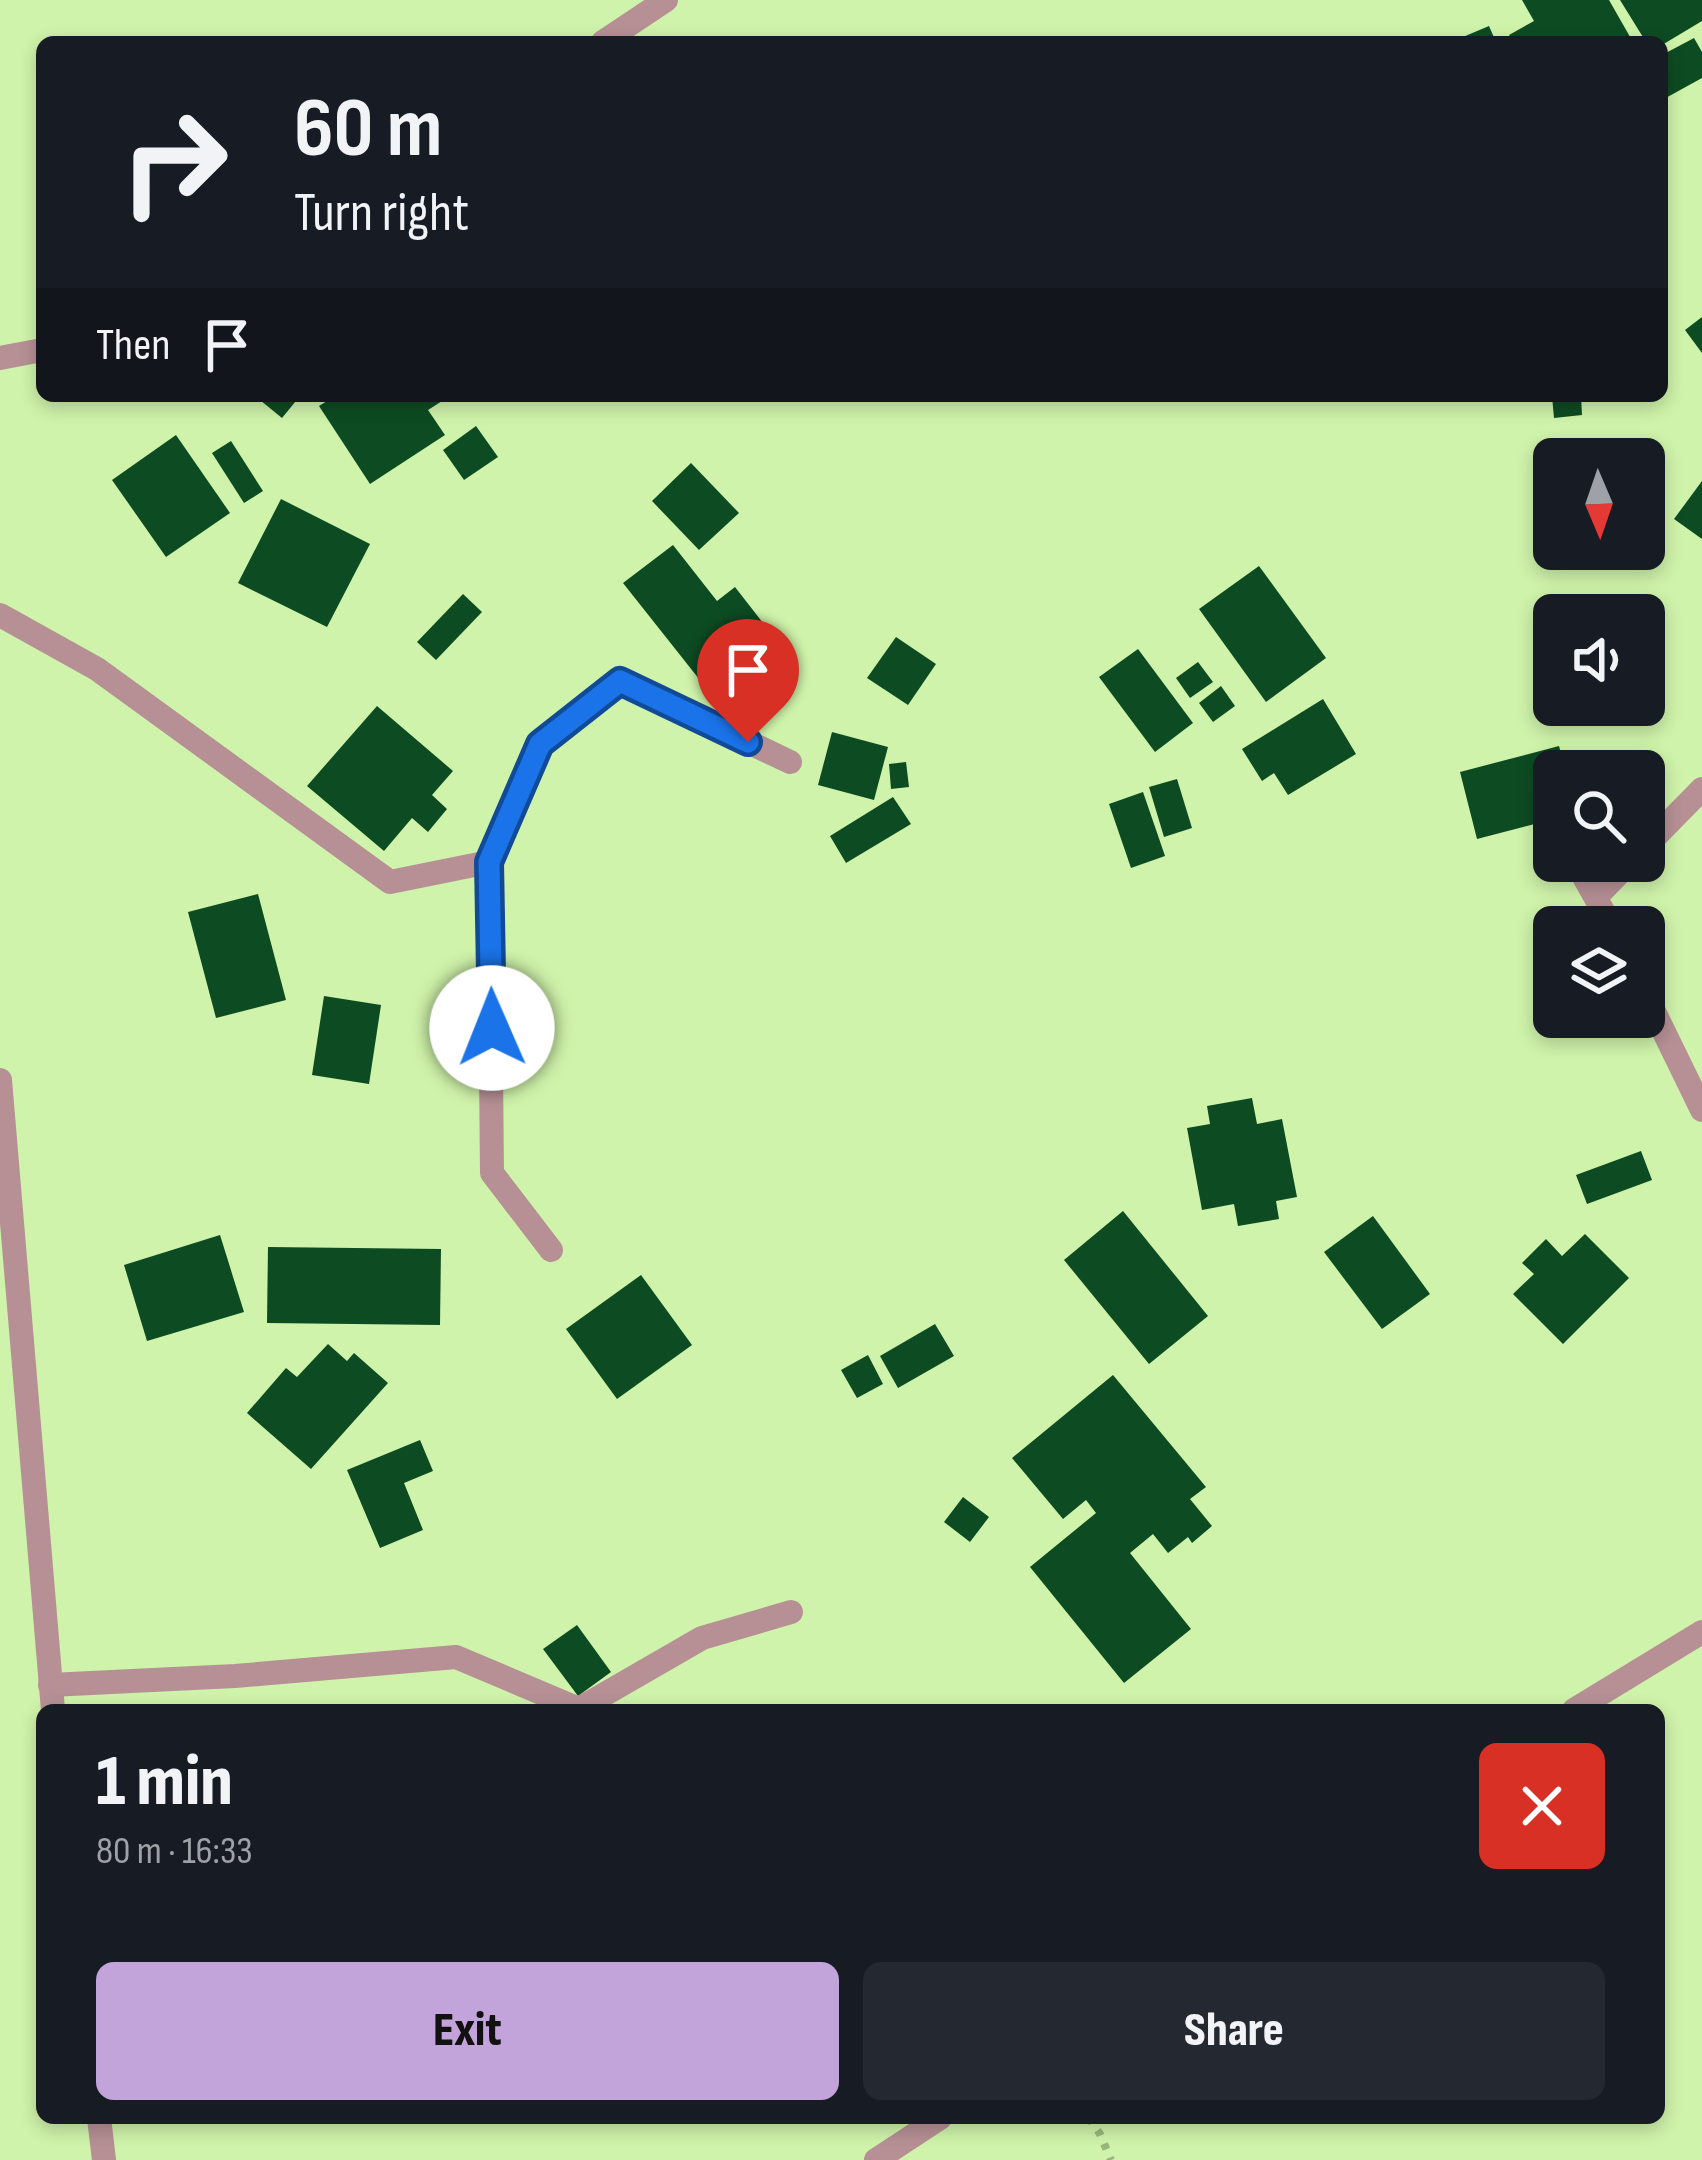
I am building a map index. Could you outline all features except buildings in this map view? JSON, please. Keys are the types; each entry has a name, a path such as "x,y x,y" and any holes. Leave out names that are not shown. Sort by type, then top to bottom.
{"street":[{"path":"612,36 666,0"},
{"path":"0,358 36,351"},
{"path":"0,615 98,669 389,882 489,862"},
{"path":"551,1250 492,1173 489,862 540,744 620,681 790,762"},
{"path":"1665,827 1702,789"},
{"path":"1588,882 1602,906"},
{"path":"1597,896 1611,882"},
{"path":"1665,1034 1702,1110"},
{"path":"0,1080 51,1698 456,1657 569,1704"},
{"path":"586,1704 702,1638 791,1612"},
{"path":"1584,1704 1702,1632"},
{"path":"100,2124 104,2160"},
{"path":"876,2160 931,2124"}],"path":[{"path":"1093,2124 1111,2160"}],"route":[{"path":"492,1028 489,862 540,744 620,681 748,742"}]}
